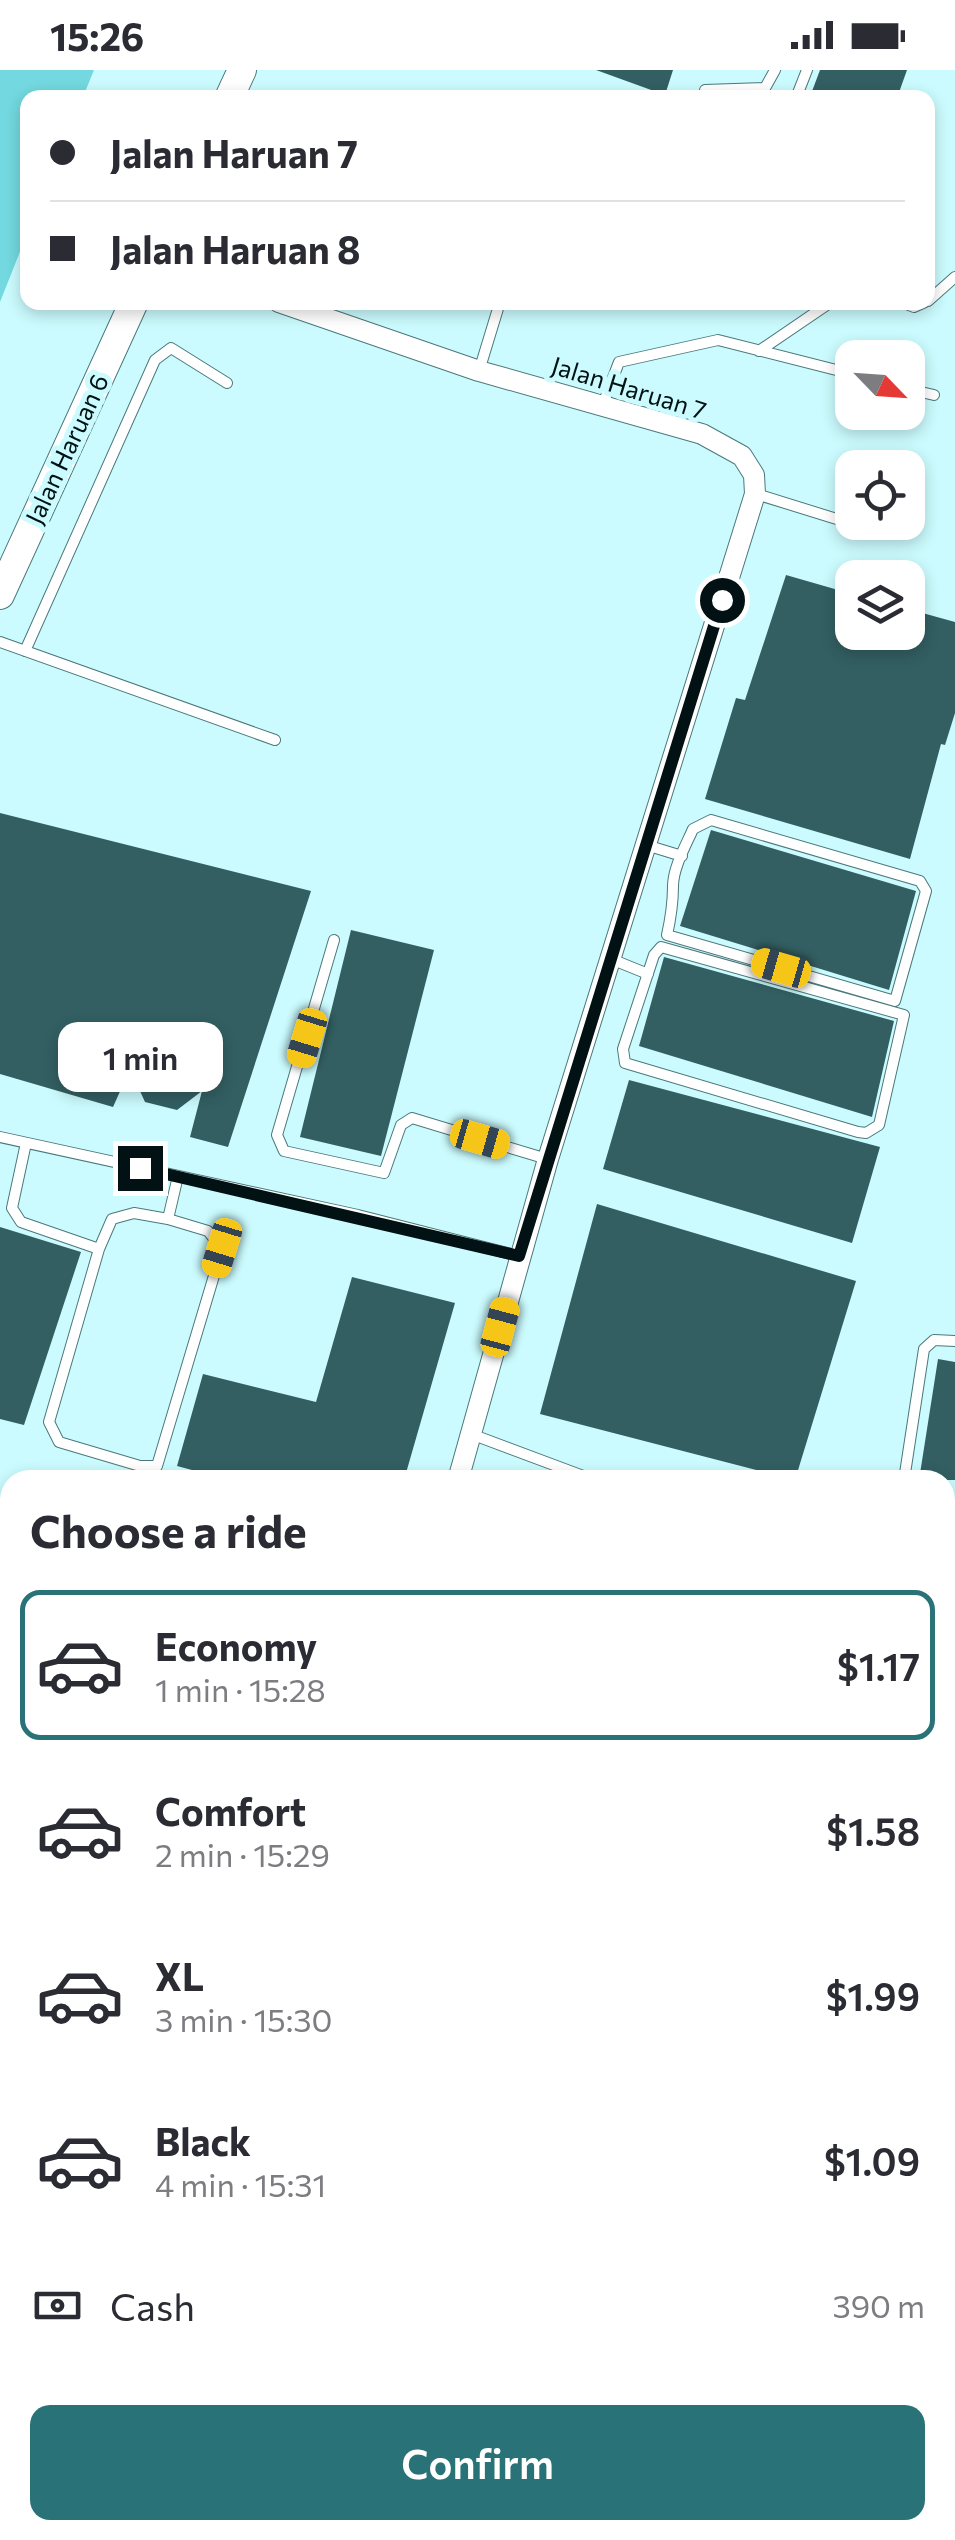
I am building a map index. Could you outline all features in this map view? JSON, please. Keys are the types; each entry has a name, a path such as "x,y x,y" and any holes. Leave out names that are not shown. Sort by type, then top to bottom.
{"street":[{"name":"Jalan Haruan 6","path":"0,595 130,310"},
{"name":"Jalan Haruan 7","path":"302,310 480,371 702,434 742,456 754,475 755,494"},
{"path":"461,1470 548,1159 755,494"}],"lane":[{"path":"705,90 765,88 775,70"},
{"path":"935,294 955,277"},
{"path":"480,371 498,310"},
{"path":"759,350 819,310"},
{"path":"604,404 619,362 718,340 835,370"},
{"path":"26,651 60,565 94,505 155,360 171,348 227,383"},
{"path":"925,393 934,396"},
{"path":"755,494 835,519"},
{"path":"0,642 275,740"},
{"path":"712,820 920,881 926,892 895,1001 667,936 676,897 673,885 682,856 693,830 712,820"},
{"path":"646,845 682,856"},
{"path":"334,940 277,1135 284,1151 384,1174 400,1125 412,1118 548,1159"},
{"path":"661,947 904,1015 879,1125 866,1133 858,1132 625,1063 623,1049 648,974 661,947"},
{"path":"611,959 648,974"},
{"path":"0,1137 519,1256"},
{"path":"26,1143 12,1208 22,1222 99,1249"},
{"path":"168,1219 178,1176"},
{"path":"134,1213 168,1219 208,1230 222,1248 157,1466 140,1466 59,1442 49,1422 99,1249 112,1220 134,1213"},
{"path":"906,1470 924,1349 934,1340 955,1341"},
{"path":"471,1434 567,1470"}],"shaded area":[{"path":"0,70 94,70 86,90 20,90 20,252 0,302"}],"building":[{"path":"596,70 673,70 667,90 651,90"},
{"path":"820,70 907,70 900,90 812,90"},
{"path":"786,575 835,589 835,650 925,650 925,614 955,622 955,713 945,745 941,744 910,859 705,799 736,698 745,700"},
{"path":"0,813 311,891 228,1147 190,1137 202,1091 177,1110 145,1102 140,1091 122,1087 113,1107 0,1074"},
{"path":"711,830 916,891 889,990 680,926"},
{"path":"351,930 434,950 381,1156 300,1137"},
{"path":"664,957 894,1021 872,1117 639,1046"},
{"path":"629,1080 880,1147 852,1243 603,1169"},
{"path":"597,1204 856,1281 798,1470 756,1470 540,1414"},
{"path":"0,1227 81,1252 24,1425 0,1419"},
{"path":"352,1277 455,1303 407,1470 192,1470 177,1466 203,1374 316,1402"},
{"path":"938,1359 955,1362 955,1470 921,1470"}],"route":[{"path":"140,1168 358,1215 519,1256 722,600"}]}
